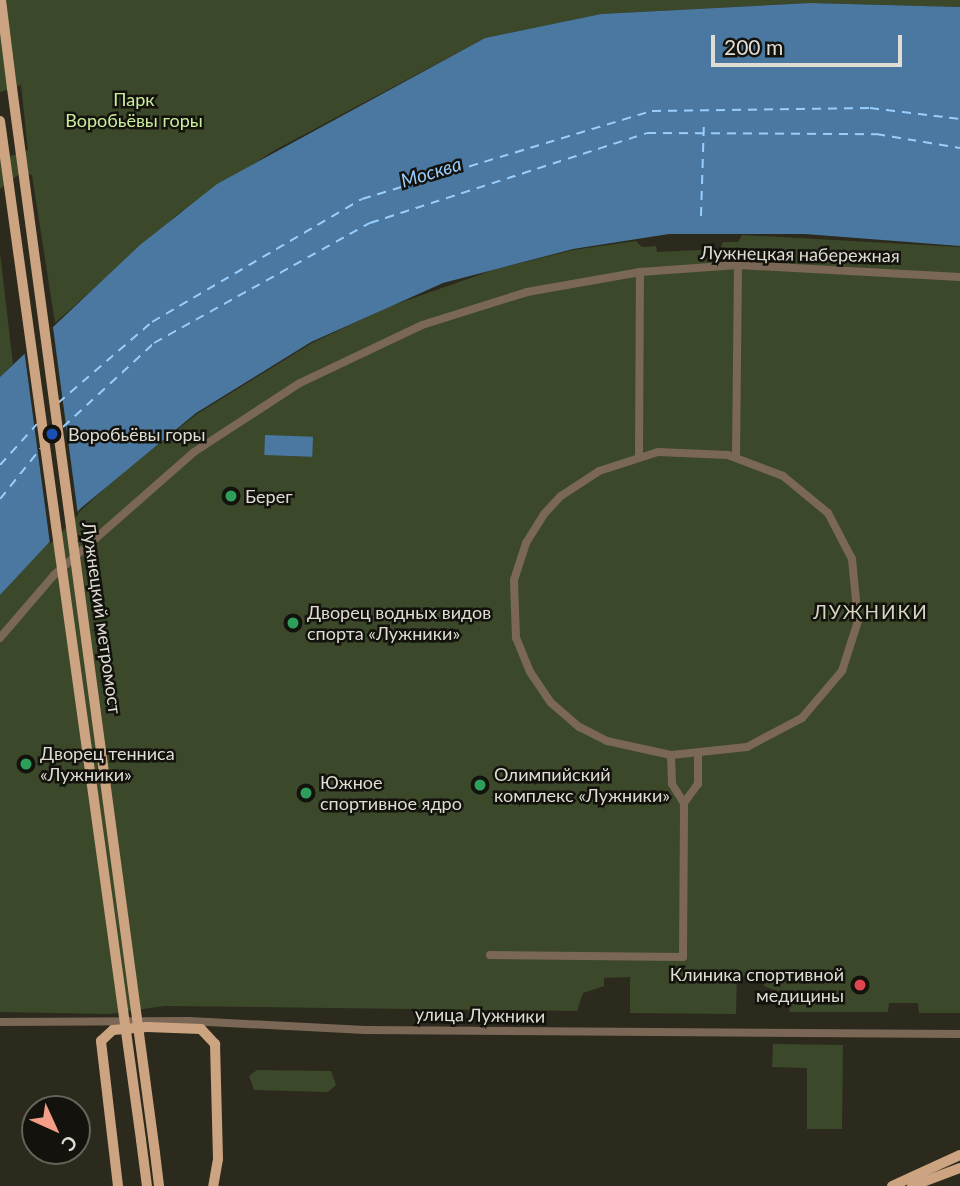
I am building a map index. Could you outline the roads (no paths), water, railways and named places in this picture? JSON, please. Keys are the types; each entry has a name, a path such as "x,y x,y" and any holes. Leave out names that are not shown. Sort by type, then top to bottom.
{"main road":[{"name":"Лужнецкий метромост","path":"1,0 161,1186"},
{"name":"Лужнецкий метромост","path":"0,121 141,1140"},
{"path":"118,1186 101,1041 108,1031 147,1027 196,1028 211,1037 216,1053 218,1159 214,1186"},
{"path":"140,1186 141,1140"},
{"path":"141,1140 147,1186"},
{"path":"892,1186 960,1156"},
{"path":"912,1186 960,1168"}],"street":[{"name":"Лужнецкая набережная","path":"0,638 54,575 162,478 231,426 300,383 383,341 478,305 558,285 639,272 738,265 960,277"},
{"path":"736,452 738,265"},
{"path":"639,272 639,456"},
{"path":"658,452 736,452 789,479 828,513 854,564 858,621 842,671 810,712 758,743 698,755 671,755 612,743 566,717 530,672 512,619 519,561 544,514 588,477 639,456 658,452"},
{"path":"671,755 671,784 684,803"},
{"path":"490,955 683,957 684,803 698,783 698,755"},
{"name":"улица Лужники","path":"0,1022 189,1021 365,1030 960,1034"},
{"path":"101,1041 102,1022"}],"water":[{"name":"Москва","path":"810,3 960,7 960,246 805,234 669,234 573,249 443,283 311,342 196,413 81,508 0,595 0,377 140,245 217,184 485,38 601,14"},
{"path":"265,435 313,437 312,457 264,455"}],"place":[{"name":"Воробьёвы горы","path":"52,434"},
{"name":"Берег","path":"231,496"},
{"name":"Дворец водных видов спорта «Лужники»","path":"293,623"},
{"name":"Дворец тенниса «Лужники»","path":"26,764"},
{"name":"Олимпийский комплекс «Лужники»","path":"480,785"},
{"name":"Южное спортивное ядро","path":"306,793"},
{"name":"Клиника спортивной медицины","path":"860,985"}],"district":[{"name":"ЛУЖНИКИ","path":"871,612"}],"park label":[{"name":"Парк Воробьёвы горы","path":"134,110"}]}
